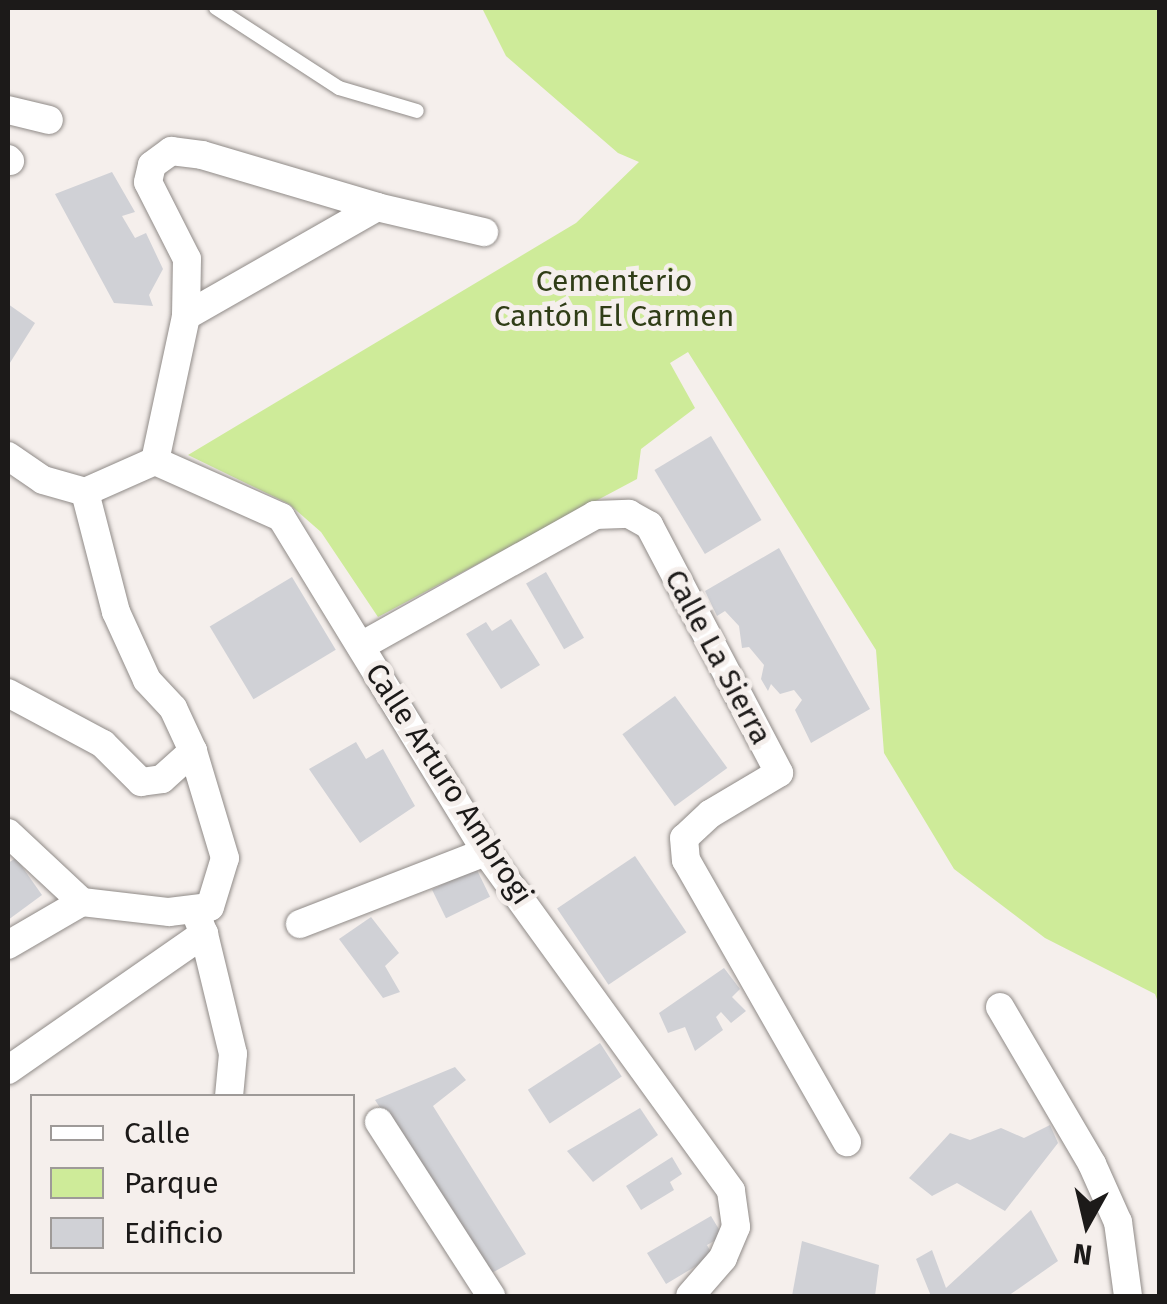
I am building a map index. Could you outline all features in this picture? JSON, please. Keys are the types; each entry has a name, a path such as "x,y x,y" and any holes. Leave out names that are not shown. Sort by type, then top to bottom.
{"street":[{"path":"8,110 50,120"},
{"path":"8,456 44,480 85,492 155,461 186,316 186,259 148,182 152,165 171,151 484,232"},
{"path":"186,316 377,207"},
{"name":"Calle Arturo Ambrogi","path":"155,461 281,517 486,852 731,1190 736,1227 723,1258 690,1296"},
{"path":"8,1070 200,923 210,907 225,858 194,751 173,708 148,680 116,612 85,492"},
{"name":"Calle La Sierra","path":"361,646 595,515 629,514 650,526 779,773 710,814 684,838 686,860 847,1142"},
{"path":"8,693 103,744 142,782 162,779 194,751"},
{"path":"8,833 82,902 200,923"},
{"path":"300,924 486,852"},
{"path":"8,945 82,902"},
{"path":"200,923 233,1054 229,1094"},
{"path":"1000,1006 1098,1178 1118,1222 1128,1296"},
{"path":"379,1122 491,1296"}],"lane":[{"path":"216,8 339,88 416,111"}],"green space":[{"name":"Cementerio Cantón El Carmen","path":"482,8 1159,8 1159,1005 1155,994 1045,938 954,869 884,753 876,650 688,352 670,363 695,408 641,449 637,479 378,617 321,532 289,504 188,455 576,223 639,162 618,153 506,56"}],"building":[{"path":"112,172 135,212 122,216 135,238 146,233 163,269 149,295 153,306 114,303 55,194"},
{"path":"8,304 35,323 8,366"},
{"path":"711,436 761,520 705,554 654,470"},
{"path":"779,548 870,709 811,743 795,710 802,700 794,690 780,694 771,684 768,691 761,679 764,665 749,647 742,648 739,626 725,611 717,616 705,591"},
{"path":"546,572 584,638 564,649 526,584"},
{"path":"292,577 336,650 253,699 210,626"},
{"path":"511,619 540,665 501,689 466,634 486,622 492,631"},
{"path":"675,696 727,768 675,806 622,734"},
{"path":"356,742 366,759 383,749 415,806 360,843 309,769"},
{"path":"635,856 686,932 609,985 557,909"},
{"path":"16,858 42,895 8,920 8,863"},
{"path":"476,868 490,897 446,918 432,889"},
{"path":"371,917 399,953 385,966 400,992 383,998 339,939"},
{"path":"724,968 740,989 732,997 746,1011 731,1023 721,1012 716,1017 723,1030 695,1051 685,1027 668,1033 659,1013"},
{"path":"600,1043 622,1077 550,1123 528,1090"},
{"path":"455,1067 466,1080 433,1106 526,1254 490,1274 375,1100"},
{"path":"640,1108 658,1135 593,1182 567,1151"},
{"path":"1050,1125 1058,1143 1005,1211 957,1183 932,1196 909,1178 950,1133 970,1140 1001,1128 1024,1138"},
{"path":"672,1157 682,1174 670,1182 674,1190 641,1210 626,1186"},
{"path":"1031,1210 1058,1261 1008,1296 931,1296 916,1259 932,1250 946,1288"},
{"path":"711,1216 723,1236 707,1245 713,1256 666,1284 647,1253"},
{"path":"802,1241 879,1265 875,1296 792,1296"}]}
